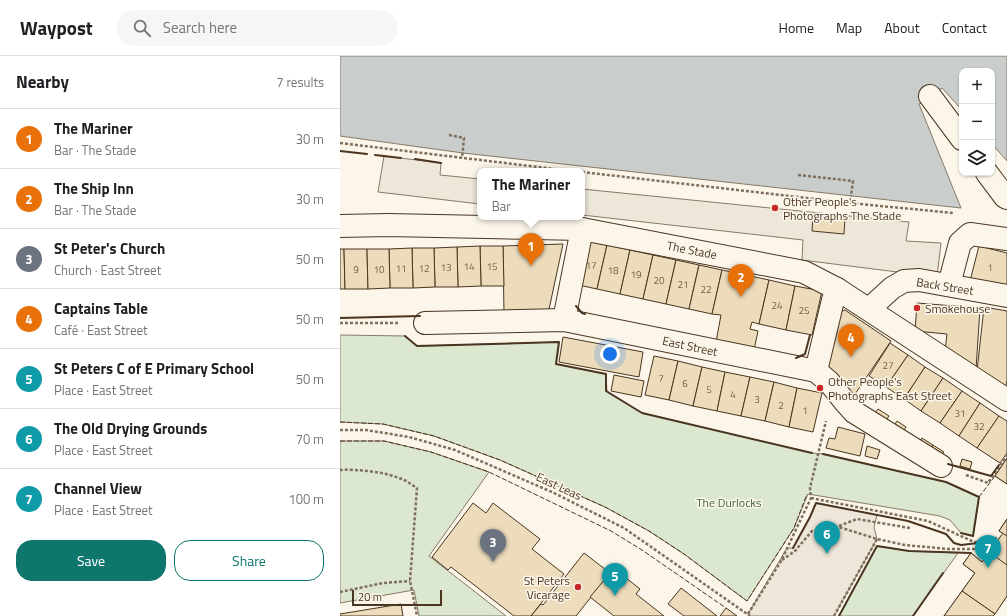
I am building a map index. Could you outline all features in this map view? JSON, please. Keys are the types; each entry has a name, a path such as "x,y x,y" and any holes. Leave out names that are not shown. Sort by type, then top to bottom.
{"street":[{"path":"930,96 959,135"},
{"path":"989,176 1007,198"},
{"name":"The Stade","path":"340,226 371,225 582,229 804,272 837,289 869,309 1007,400"},
{"path":"564,320 582,229"},
{"path":"949,285 960,243 970,234 1007,239"},
{"name":"Back Street","path":"869,309 892,288 904,281 919,280 1007,296"},
{"path":"837,289 816,371 829,382 854,412 941,466"},
{"name":"East Street","path":"425,323 564,320 816,371"}],"path":[{"path":"449,135 464,138 462,158"},
{"path":"340,143 546,168"},
{"path":"585,172 956,214"},
{"path":"798,175 852,181 850,203"},
{"path":"340,323 425,323"},
{"path":"749,615 781,561 811,498 810,488 827,418"},
{"name":"East Leas","path":"340,430 366,430 409,437 455,450 552,492 624,528 749,615"},
{"path":"941,466 988,483 1007,455"},
{"path":"340,470 355,469 376,472 404,480 417,488 410,581 417,616"},
{"path":"811,498 928,521 974,542 995,537 1000,538"},
{"path":"781,561 795,551 812,531 839,526 858,519 910,528"},
{"path":"839,526 905,546 976,549 988,546 993,547"},
{"path":"834,616 878,539"},
{"path":"340,592 383,582 410,581"}],"green space":[{"name":"The Durlocks","path":"340,335 405,336 417,346 559,342 556,364 606,374 607,391 642,413 812,453 824,454 946,482 979,497 973,536 961,533 950,520 940,516 808,494 794,528 747,601 684,554 649,531 605,507 500,460 434,436 383,424 340,422"},
{"path":"340,441 384,441 431,452 489,472 429,556 506,616 419,616 414,590 340,603"},
{"path":"877,546 909,551 958,553 913,616 839,616"}],"shaded area":[{"path":"340,56 1007,56 1007,161 995,147 995,68 959,68 959,107 942,88 919,104 961,208 463,153 340,136"},
{"path":"384,156 441,163 440,175 477,179 477,204 378,192"},
{"path":"585,189 909,222 906,241 941,243 937,277 802,260 803,240 585,215"},
{"path":"816,503 877,515 874,527 877,539 834,616 750,616 748,614 787,548 793,548"}],"building":[{"path":"813,215 845,218 844,234 812,231"},
{"path":"584,240 607,245 597,289 574,284"},
{"path":"563,244 548,314 504,315 503,246"},
{"path":"607,245 630,250 620,294 597,289"},
{"path":"480,246 503,246 504,286 481,286"},
{"path":"480,246 481,286 458,287 457,247"},
{"path":"979,246 1007,253 1007,290 970,281"},
{"path":"457,247 458,287 435,287 434,248"},
{"path":"412,248 434,248 435,287 413,288"},
{"path":"412,248 413,288 390,288 389,249"},
{"path":"340,249 344,249 345,289 340,289"},
{"path":"344,249 367,249 368,289 345,289"},
{"path":"367,249 389,249 390,288 368,289"},
{"path":"630,250 653,255 643,299 620,294"},
{"path":"653,255 676,260 666,304 643,299"},
{"path":"676,260 699,265 689,309 666,304"},
{"path":"699,265 722,270 712,314 689,309"},
{"path":"722,270 769,280 759,324 752,322 750,329 758,331 754,350 716,342 721,315 712,314"},
{"path":"769,280 795,286 786,330 759,324"},
{"path":"795,286 822,291 812,335 786,330"},
{"path":"917,303 980,308 976,369 945,351 947,334 915,331"},
{"path":"984,307 1007,311 1007,381 1005,389 977,371"},
{"path":"845,310 891,341 851,400 821,363 831,314"},
{"path":"563,337 643,352 639,377 559,362"},
{"path":"890,343 908,355 886,387 869,376"},
{"path":"908,355 925,367 904,399 886,387"},
{"path":"654,356 678,361 669,400 645,395"},
{"path":"678,361 702,367 693,406 669,400"},
{"path":"702,367 725,372 717,411 693,406"},
{"path":"925,367 943,378 921,411 904,399"},
{"path":"725,372 750,377 741,416 717,411"},
{"path":"614,375 644,381 641,397 611,391"},
{"path":"750,377 774,382 765,421 741,416"},
{"path":"943,378 962,391 940,423 921,411"},
{"path":"774,382 797,388 789,427 765,421"},
{"path":"797,388 822,393 813,432 789,427"},
{"path":"962,391 980,403 959,436 940,423"},
{"path":"980,403 999,416 977,448 959,436"},
{"path":"878,409 889,416 885,422 873,415"},
{"path":"999,416 1007,421 1007,453 1000,463 977,448"},
{"path":"897,421 906,427 902,433 893,427"},
{"path":"838,427 865,434 860,456 826,448 829,438 835,439"},
{"path":"922,438 933,445 929,451 919,444"},
{"path":"933,445 944,452 940,457 929,451"},
{"path":"867,446 880,450 877,459 865,456"},
{"path":"1007,458 1007,484 995,476"},
{"path":"1007,458 1007,484 995,476"},
{"path":"962,459 972,462 970,469 960,466"},
{"path":"473,503 486,513 493,503 540,539 532,549 564,574 531,616 514,616 451,567 448,570 432,557"},
{"path":"1007,519 1007,596 993,616 944,616 975,573 963,564 971,553 982,562 1003,533 999,531"},
{"path":"1007,519 1007,536 999,531"},
{"path":"989,552 1007,565 1007,596 995,614 962,591 975,573 963,564 971,553 982,562"},
{"name":"St Peters Vicarage","path":"584,553 610,573 576,616 531,616 541,604 543,605"},
{"path":"610,573 622,583 626,578 640,589 636,594 664,616 614,616 590,597"},
{"path":"681,588 717,616 684,616 668,604"},
{"path":"962,591 995,614 993,616 944,616"},
{"path":"401,604 403,616 340,616 340,614"},
{"path":"726,608 737,616 720,616"}],"fence":[{"path":"340,422 383,424 434,436 500,460 605,507 649,531 684,554 747,601 794,528 807,494"},
{"path":"340,441 384,441 431,452 489,472 611,531 642,550 726,608"},
{"path":"979,497 995,476"}],"wall":[{"path":"340,151 367,154"},
{"path":"375,155 401,158"},
{"path":"415,159 441,163"},
{"path":"576,306 582,313 585,314"},
{"path":"340,318 420,316"},
{"path":"796,358 805,354 810,335"},
{"path":"405,336 417,346 559,342 556,364 606,374 606,391 642,413 812,453"},
{"path":"823,454 946,482 979,497 973,536 961,533"},
{"path":"948,464 991,476 999,465"},
{"path":"793,548 816,503 908,521 946,534 954,543 961,545 996,541 999,543"},
{"path":"839,616 877,546 909,551 971,553"},
{"path":"913,616 943,573"}],"place":[{"name":"Other People's Photographs The Stade","path":"775,208"},
{"name":"The Mariner","path":"531,266"},
{"name":"The Ship Inn","path":"741,297"},
{"name":"Smokehouse","path":"917,308"},
{"name":"Captains Table","path":"851,357"},
{"name":"Other People's Photographs East Street","path":"820,388"},
{"name":"The Old Drying Grounds","path":"827,554"},
{"name":"St Peter's Church","path":"493,562"},
{"name":"Channel View","path":"988,568"},
{"name":"St Peters Vicarage","path":"578,587"},
{"name":"St Peters C of E Primary School","path":"615,596"}]}
